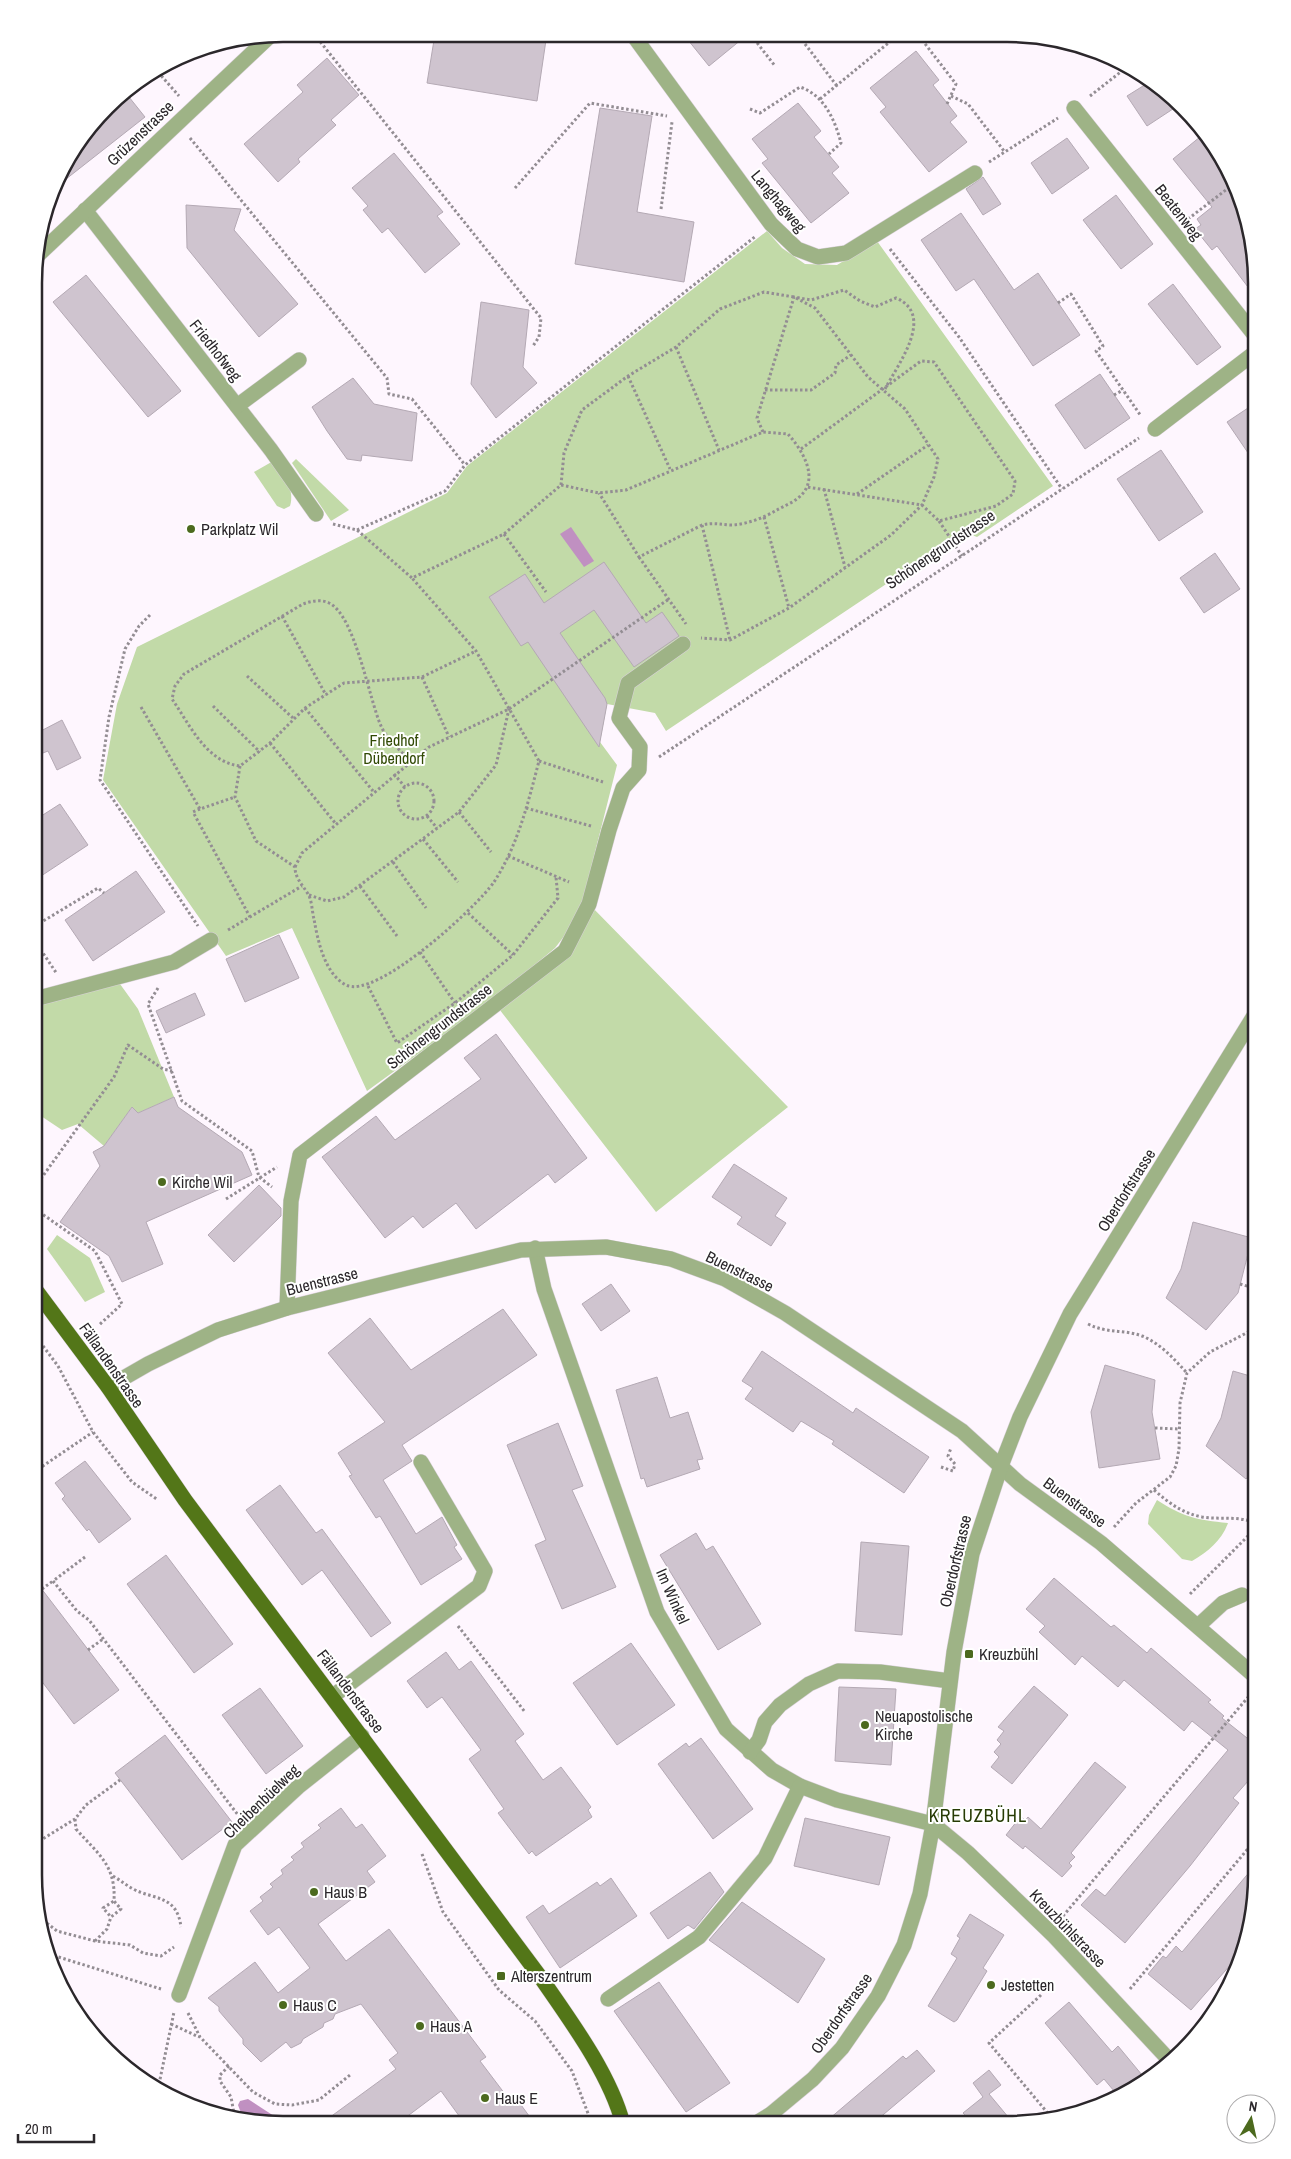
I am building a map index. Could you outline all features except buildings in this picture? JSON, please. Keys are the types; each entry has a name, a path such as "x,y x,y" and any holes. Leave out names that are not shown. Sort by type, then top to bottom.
{"main road":[{"name":"Fällandenstrasse","path":"42,1300 108,1387 185,1500 333,1696 578,2031 604,2080 620,2116"}],"street":[{"name":"Langhagweg","path":"638,42 771,224 796,249 818,257 846,253 975,173"},
{"name":"Grüzenstrasse","path":"46,248 176,122 261,44"},
{"name":"Beatenweg","path":"1074,108 1248,327"},
{"name":"Friedhofweg","path":"85,210 238,406 316,514"},
{"path":"1153,430 1248,358"},
{"path":"238,406 299,360"},
{"path":"639,770 640,748 620,718 628,683 689,641"},
{"name":"Schönengrundstrasse","path":"300,1155 565,951 589,904 609,830 623,788 639,770"},
{"path":"42,996 174,962 209,940"},
{"name":"Oberdorfstrasse","path":"779,2116 842,2048 878,1996 904,1945 920,1894 933,1824 950,1681 972,1554 1001,1466 1020,1417 1070,1314 1248,1035"},
{"path":"287,1308 291,1200 300,1155"},
{"name":"Buenstrasse","path":"108,1387 148,1364 218,1330 287,1308 535,1248 606,1248 642,1252 671,1259 725,1280 786,1313 962,1431 1020,1484 1101,1543 1248,1670"},
{"name":"Im Winkel","path":"535,1248 544,1289 657,1612 726,1729 772,1770 800,1786 837,1800 933,1824"},
{"path":"333,1696 479,1586 485,1571 421,1462"},
{"path":"1198,1626 1223,1603 1242,1595"},
{"path":"750,1752 759,1740 765,1722 780,1705 808,1684 838,1671 880,1672 950,1681"},
{"name":"Cheibenbüelweg","path":"179,1995 236,1845 298,1787 362,1736"},
{"path":"608,2000 699,1937 765,1858 800,1786"},
{"name":"Kreuzbühlstrasse","path":"933,1824 968,1852 1049,1932 1166,2057"}],"path":[{"path":"320,42 541,318 539,337 533,346"},
{"path":"756,42 774,66"},
{"path":"820,99 890,42"},
{"path":"924,42 956,84 947,104"},
{"path":"805,44 837,86"},
{"path":"975,173 1004,151 1074,108 1122,72"},
{"path":"161,76 190,109"},
{"path":"750,109 760,113 800,87 812,91 820,99 836,126 841,143 829,154"},
{"path":"951,96 968,104 1004,151"},
{"path":"514,188 590,103 672,117 660,209"},
{"path":"176,122 387,378 389,394 412,399 465,465"},
{"path":"1172,231 1229,188"},
{"path":"357,530 445,491 465,465 771,224"},
{"path":"878,233 959,337 1062,488"},
{"path":"412,578 504,534 561,485 564,453 582,410 628,376 676,347 720,309 764,292 810,300 844,290 860,301 875,307 896,298 905,302 913,314 914,334 884,390"},
{"path":"1058,303 1071,294 1103,346 1096,351 1153,430"},
{"path":"689,641 730,640 789,608 891,535 922,505 934,477 938,460 905,409 868,377 815,308 794,297"},
{"path":"763,432 757,418 794,297"},
{"path":"676,347 719,450"},
{"path":"765,390 811,390 835,372 836,365 851,355"},
{"path":"801,449 884,390 921,361 934,362 1015,481 1013,494 996,506 940,521"},
{"path":"628,376 670,470"},
{"path":"1114,395 1123,390"},
{"name":"Schönengrundstrasse","path":"639,770 1062,488 1153,430"},
{"path":"561,485 600,493 626,490 763,432 788,434 801,449 809,468 807,487 798,498 764,517 733,525 713,522 702,525 639,557"},
{"path":"856,495 928,445"},
{"path":"807,487 922,505 940,521 962,556"},
{"path":"824,489 845,567"},
{"path":"600,493 639,557 690,630"},
{"path":"316,514 331,524 357,530 412,578 476,651 539,761 623,788"},
{"path":"764,517 789,608"},
{"path":"702,525 730,640"},
{"path":"504,534 546,592"},
{"path":"410,761 381,728 366,682 353,637 336,608 328,602 312,600 282,616 184,674 175,686 172,699 208,751 226,764 240,766 260,752 305,708 344,684 366,682 422,677 476,651"},
{"path":"539,761 522,826 494,882 468,914 420,952 368,986 348,986 332,976 317,935 309,895 295,873 295,867 302,853 373,791 428,747 509,709 669,600"},
{"path":"150,614 139,626 125,649 108,717 100,780 209,940 302,886"},
{"path":"282,616 326,695"},
{"path":"248,676 293,718"},
{"path":"422,677 449,737"},
{"path":"213,706 260,752"},
{"path":"141,708 200,809"},
{"path":"305,708 373,791"},
{"path":"309,895 327,901 344,897 459,812 496,765 509,709"},
{"path":"270,743 336,824"},
{"path":"240,766 235,797 256,841 295,867"},
{"path":"394,774 405,786"},
{"path":"417,783 423,785 432,793 434,805 427,816 410,819 401,812 398,796 405,786 417,783"},
{"path":"235,797 193,812 250,917"},
{"path":"526,808 609,830"},
{"path":"459,812 491,852"},
{"path":"427,816 437,828"},
{"path":"423,839 458,882"},
{"path":"508,856 569,882"},
{"path":"393,862 426,908"},
{"path":"368,986 397,1043 455,1003 513,954 558,898 556,877"},
{"path":"360,886 397,936"},
{"path":"42,922 98,888 104,893"},
{"path":"468,914 513,954"},
{"path":"42,951 58,974"},
{"path":"420,952 455,1003"},
{"path":"174,962 148,1004 182,1102 252,1151 259,1177"},
{"path":"42,1177 114,1077 128,1045 163,1069 173,1072"},
{"path":"226,1199 259,1177 300,1155"},
{"path":"42,1214 95,1251 122,1304 99,1325"},
{"path":"1240,1284 1248,1286"},
{"path":"1070,1314 1101,1330 1142,1336 1167,1352 1187,1373"},
{"path":"1101,1543 1136,1503 1170,1477 1176,1466 1179,1449 1180,1403 1187,1373 1210,1352 1248,1333"},
{"path":"42,1345 58,1366 93,1432 132,1482 154,1496 163,1507"},
{"path":"1155,1428 1180,1429"},
{"path":"42,1467 93,1432"},
{"path":"942,1467 953,1471 955,1464 948,1456 952,1447"},
{"path":"1154,1490 1176,1509 1202,1517 1248,1519"},
{"path":"1178,1608 1248,1535"},
{"path":"42,1589 85,1557"},
{"path":"53,1581 77,1611 89,1620 250,1832"},
{"path":"446,1611 525,1712"},
{"path":"88,1650 103,1639"},
{"path":"1049,1932 1248,1696"},
{"path":"42,1839 76,1819 86,1805 120,1780"},
{"path":"76,1819 76,1829 111,1869 114,1901 121,1909 110,1917 107,1929 95,1940"},
{"path":"1117,2005 1248,1849"},
{"path":"421,1852 443,1912 499,1990 535,2021 572,2071 589,2116"},
{"path":"112,1876 134,1889 162,1898 173,1906 180,1919 182,1931 205,1923"},
{"path":"110,1917 103,1908 114,1901"},
{"path":"47,1923 57,1931 95,1940 113,1941 130,1945 143,1953 161,1956 178,1945"},
{"path":"56,1956 179,1995 200,2037 253,2092 275,2104 292,2105 318,2100 350,2075"},
{"path":"159,2082 179,1995"},
{"path":"1041,1995 989,2044 1047,2113"},
{"path":"171,2024 200,2037"},
{"path":"229,2066 220,2075 220,2082 230,2097 233,2111"}],"green space":[{"name":"Friedhof Dübendorf","path":"767,231 782,248 805,264 837,265 877,241 1053,486 977,537 964,532 666,731 655,713 607,704 600,742 617,765 583,900 572,926 555,948 494,999 367,1091 292,928 226,956 103,780 117,704 137,647 447,493 467,466"},
{"path":"296,459 349,510 331,521 292,463"},
{"path":"275,460 290,488 290,506 284,509 277,506 254,472"},
{"path":"589,904 788,1107 656,1212 496,1005 565,951"},
{"path":"120,984 138,1009 174,1097 138,1113 132,1107 104,1146 78,1124 62,1130 42,1117 42,1004"},
{"path":"57,1235 90,1258 105,1292 85,1302 47,1249"},
{"path":"1157,1500 1191,1517 1228,1523 1222,1535 1204,1554 1192,1561 1182,1559 1148,1524 1149,1515"}],"shaded area":[{"path":"571,527 594,561 584,567 560,534"},
{"path":"248,2099 274,2116 241,2113 238,2105 240,2101"}],"place":[{"name":"Parkplatz Wil","path":"191,529"},
{"name":"Kirche Wil","path":"162,1182"},
{"name":"Kreuzbühl","path":"969,1654"},
{"name":"Neuapostolische Kirche","path":"865,1725"},
{"name":"Haus B","path":"314,1892"},
{"name":"Alterszentrum","path":"501,1976"},
{"name":"Jestetten","path":"991,1985"},
{"name":"Haus C","path":"283,2005"},
{"name":"Haus A","path":"420,2026"},
{"name":"Haus E","path":"485,2098"}],"district":[{"name":"KREUZBÜHL","path":"978,1815"}]}
